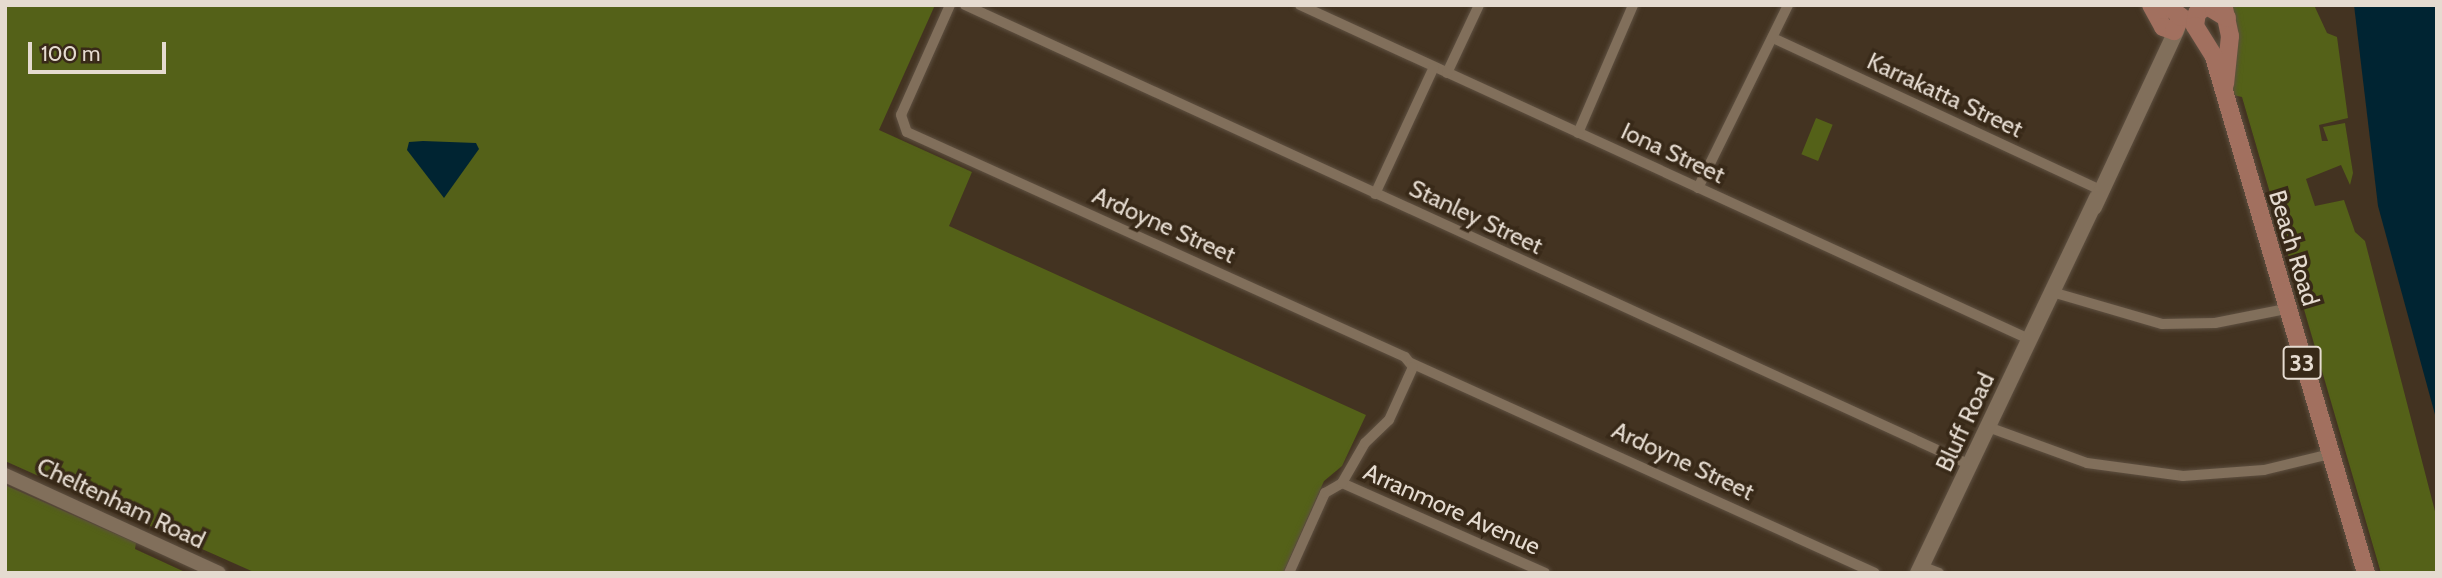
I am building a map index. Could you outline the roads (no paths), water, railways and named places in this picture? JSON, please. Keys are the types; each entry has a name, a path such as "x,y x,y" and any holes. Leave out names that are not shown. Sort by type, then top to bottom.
{"main road":[{"path":"2215,6 2226,15 2218,38 2188,38 2168,17 2187,7 2197,10 2215,6"},
{"name":"Beach Road","path":"2197,10 2201,36 2223,98 2366,573"},
{"name":"Beach Road","path":"2223,98 2226,15"},
{"name":"Bluff Road","path":"1920,569 2160,64 2168,17"}],"street":[{"name":"Ardoyne Street","path":"950,5 901,124 1412,365 1436,371 1875,573"},
{"name":"Stanley Street","path":"965,5 1970,464"},
{"name":"Iona Street","path":"1300,5 2029,340"},
{"path":"1447,73 1479,5"},
{"path":"1578,133 1633,5"},
{"path":"1698,188 1788,5"},
{"name":"Karrakatta Street","path":"1773,38 2098,194"},
{"path":"1375,194 1434,67"},
{"path":"2052,292 2162,324 2215,323 2286,309"},
{"path":"1289,573 1325,493 1346,485 1364,443 1389,419 1412,365"},
{"path":"1988,427 2076,461 2183,477 2264,470 2330,454"},
{"name":"Cheltenham Road","path":"5,475 219,573"},
{"name":"Arranmore Avenue","path":"1346,485 1545,573"},
{"path":"1920,569 1939,573"}],"water":[{"path":"2354,5 2437,5 2437,422 2378,206"},
{"path":"409,142 476,143 479,149 444,198 407,150"}]}
